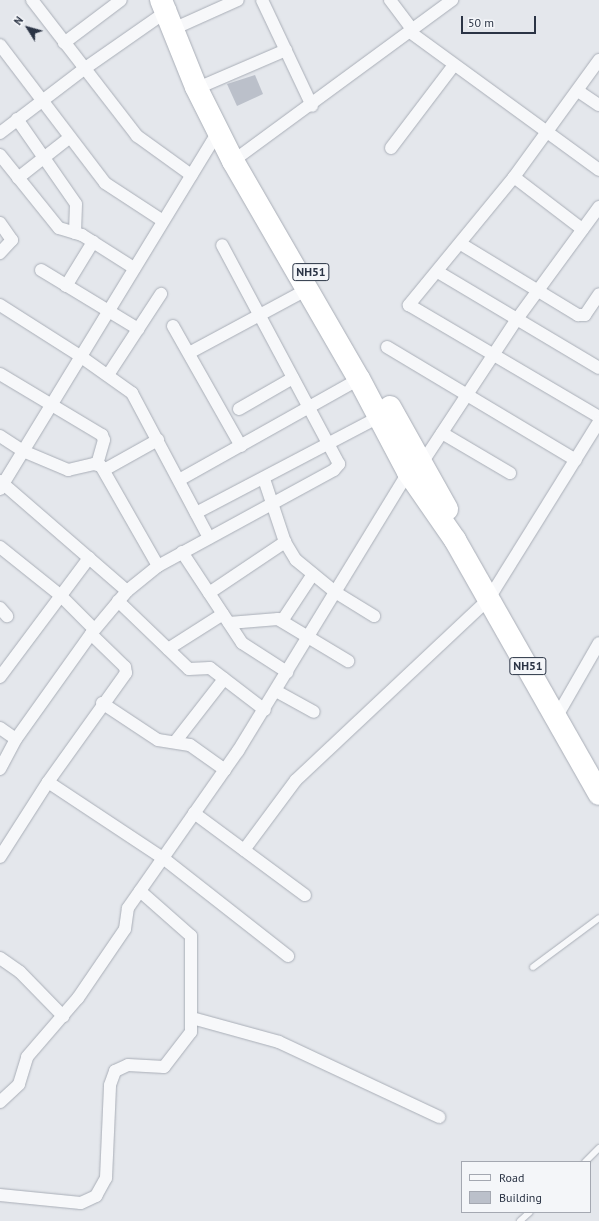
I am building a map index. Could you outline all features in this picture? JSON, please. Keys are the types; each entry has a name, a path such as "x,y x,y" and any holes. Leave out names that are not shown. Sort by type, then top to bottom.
{"highway":[{"name":"NH51","path":"171,9 207,84 238,158 306,290 359,379 379,417 448,511 455,540 599,794"},
{"name":"NH51","path":"171,9 196,87 218,132 238,158 415,468"}],"street":[{"path":"32,0 137,136 191,175"},
{"path":"64,42 107,4 121,0"},
{"path":"0,133 84,69 171,9 238,0"},
{"path":"262,0 312,106"},
{"path":"390,0 411,31 454,65 599,170"},
{"path":"238,158 312,106 452,0"},
{"path":"0,45 69,138 110,189 163,221"},
{"path":"207,84 286,50"},
{"path":"599,60 548,133 410,307 599,418"},
{"path":"391,148 454,65"},
{"path":"578,91 599,105"},
{"path":"17,119 78,207 75,233"},
{"path":"127,591 1,484 23,451 218,132"},
{"path":"18,178 44,156 69,138"},
{"path":"0,155 59,228 75,233 93,242 134,268"},
{"path":"514,177 582,229"},
{"path":"0,1102 19,1084 27,1057 63,1016 124,929 128,910 265,710 335,592 415,468 442,432 517,319 599,207"},
{"path":"0,224 12,240 0,253"},
{"path":"66,286 93,242"},
{"path":"461,244 582,316 599,294"},
{"path":"0,769 16,739 93,631 127,591 158,566 337,468 339,461 259,317 222,245"},
{"path":"40,270 138,329"},
{"path":"438,272 599,368"},
{"path":"189,353 259,317 306,290"},
{"path":"108,375 161,294"},
{"path":"0,305 80,356 132,393 179,480 208,538"},
{"path":"173,326 241,446"},
{"path":"387,347 576,460"},
{"path":"0,374 102,435 104,440 101,467 158,566"},
{"path":"239,409 293,378"},
{"path":"179,480 310,408 359,379"},
{"path":"196,513 264,479 379,417"},
{"path":"244,850 296,780 488,600 599,422"},
{"path":"442,432 510,472"},
{"path":"0,436 23,451 72,471 101,467 158,440"},
{"path":"264,479 273,502 285,542 296,560 335,592 374,616"},
{"path":"209,593 285,542"},
{"path":"0,547 60,595 126,670 48,782 0,857"},
{"path":"182,552 247,648 287,672"},
{"path":"0,677 89,558"},
{"path":"282,621 313,574"},
{"path":"118,601 189,669 208,667 265,710"},
{"path":"168,649 226,619 275,618 308,636 348,661"},
{"path":"556,716 599,643"},
{"path":"175,742 224,679"},
{"path":"276,691 314,712"},
{"path":"102,703 158,740 190,745 225,770"},
{"path":"0,728 16,739"},
{"path":"48,782 163,858 288,956"},
{"path":"194,813 305,895"},
{"path":"0,1194 81,1203 96,1196 106,1178 111,1078 120,1067 128,1065 164,1067 191,1032 191,936 140,891"},
{"path":"0,958 26,977 63,1016"},
{"path":"192,1018 279,1042 439,1117"}],"lane":[{"path":"533,967 599,918"},
{"path":"587,1161 599,1148"},
{"path":"520,1221 529,1213"}],"building":[{"path":"255,75 263,94 237,106 227,84"}]}
